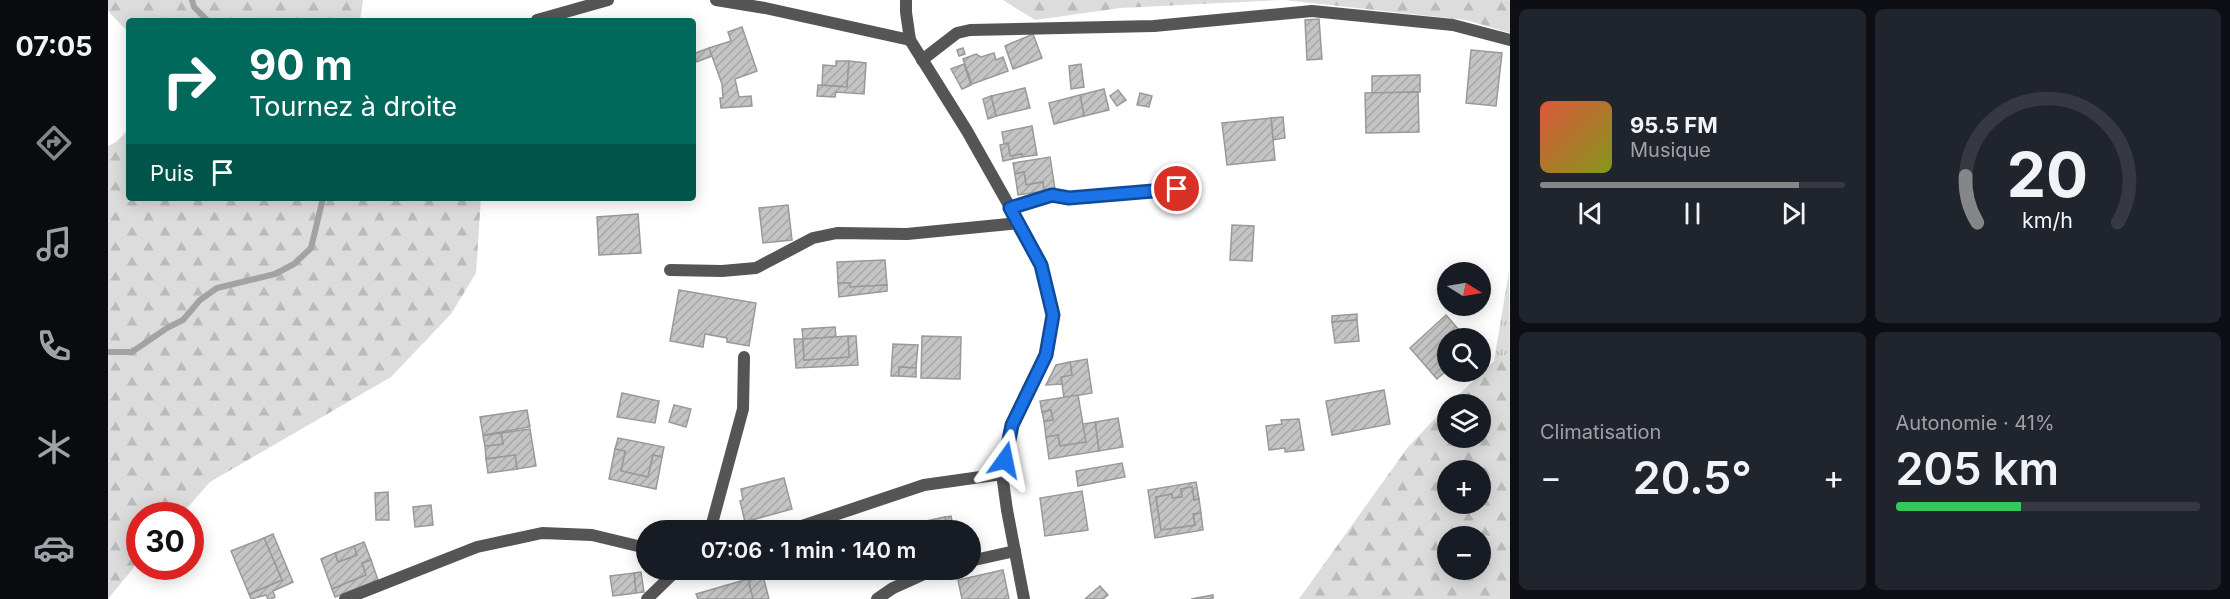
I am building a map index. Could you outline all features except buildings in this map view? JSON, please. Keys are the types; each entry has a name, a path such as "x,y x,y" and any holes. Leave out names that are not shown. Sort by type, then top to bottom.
{"street":[{"path":"544,18 608,0"},
{"path":"716,0 765,8 910,40"},
{"path":"906,0 910,40 967,131 1019,222 1041,265 1053,315 1046,355 1012,425 1002,474 1024,599"},
{"path":"922,60 957,33 970,30 1154,26 1312,11 1453,26 1510,40"},
{"path":"1010,208 1052,195 1069,198 1177,189"},
{"path":"670,270 722,271 756,268 813,238 837,233 907,234 1019,222"},
{"path":"713,520 743,410 744,357"},
{"path":"820,520 924,485 1002,474"},
{"path":"345,599 477,547 542,533 592,535 636,546"},
{"path":"981,559 1016,551"},
{"path":"647,599 667,580"},
{"path":"877,599 911,580"}],"green space":[{"path":"108,0 363,0 360,18 126,18 126,30 108,11"},
{"path":"1003,0 1280,0 1120,8 1035,20"},
{"path":"1284,0 1510,0 1510,33 1466,20"},
{"path":"126,132 126,201 481,201 476,273 451,314 391,377 210,482 192,502 126,502 126,577 108,599 108,146"},
{"path":"1509,271 1510,353 1494,361"},
{"path":"1510,353 1510,599 1299,599 1408,447 1437,417 1437,448 1491,448 1491,394 1460,394 1472,382 1491,382 1491,364"}],"waterway":[{"path":"192,0 194,7 205,18"},
{"path":"108,352 132,352 183,320 200,300 217,288 275,274 294,264 311,248 322,201"}],"route":[{"path":"1005,460 1012,425 1046,355 1053,315 1041,265 1010,208 1052,195 1069,198 1177,189"}]}
